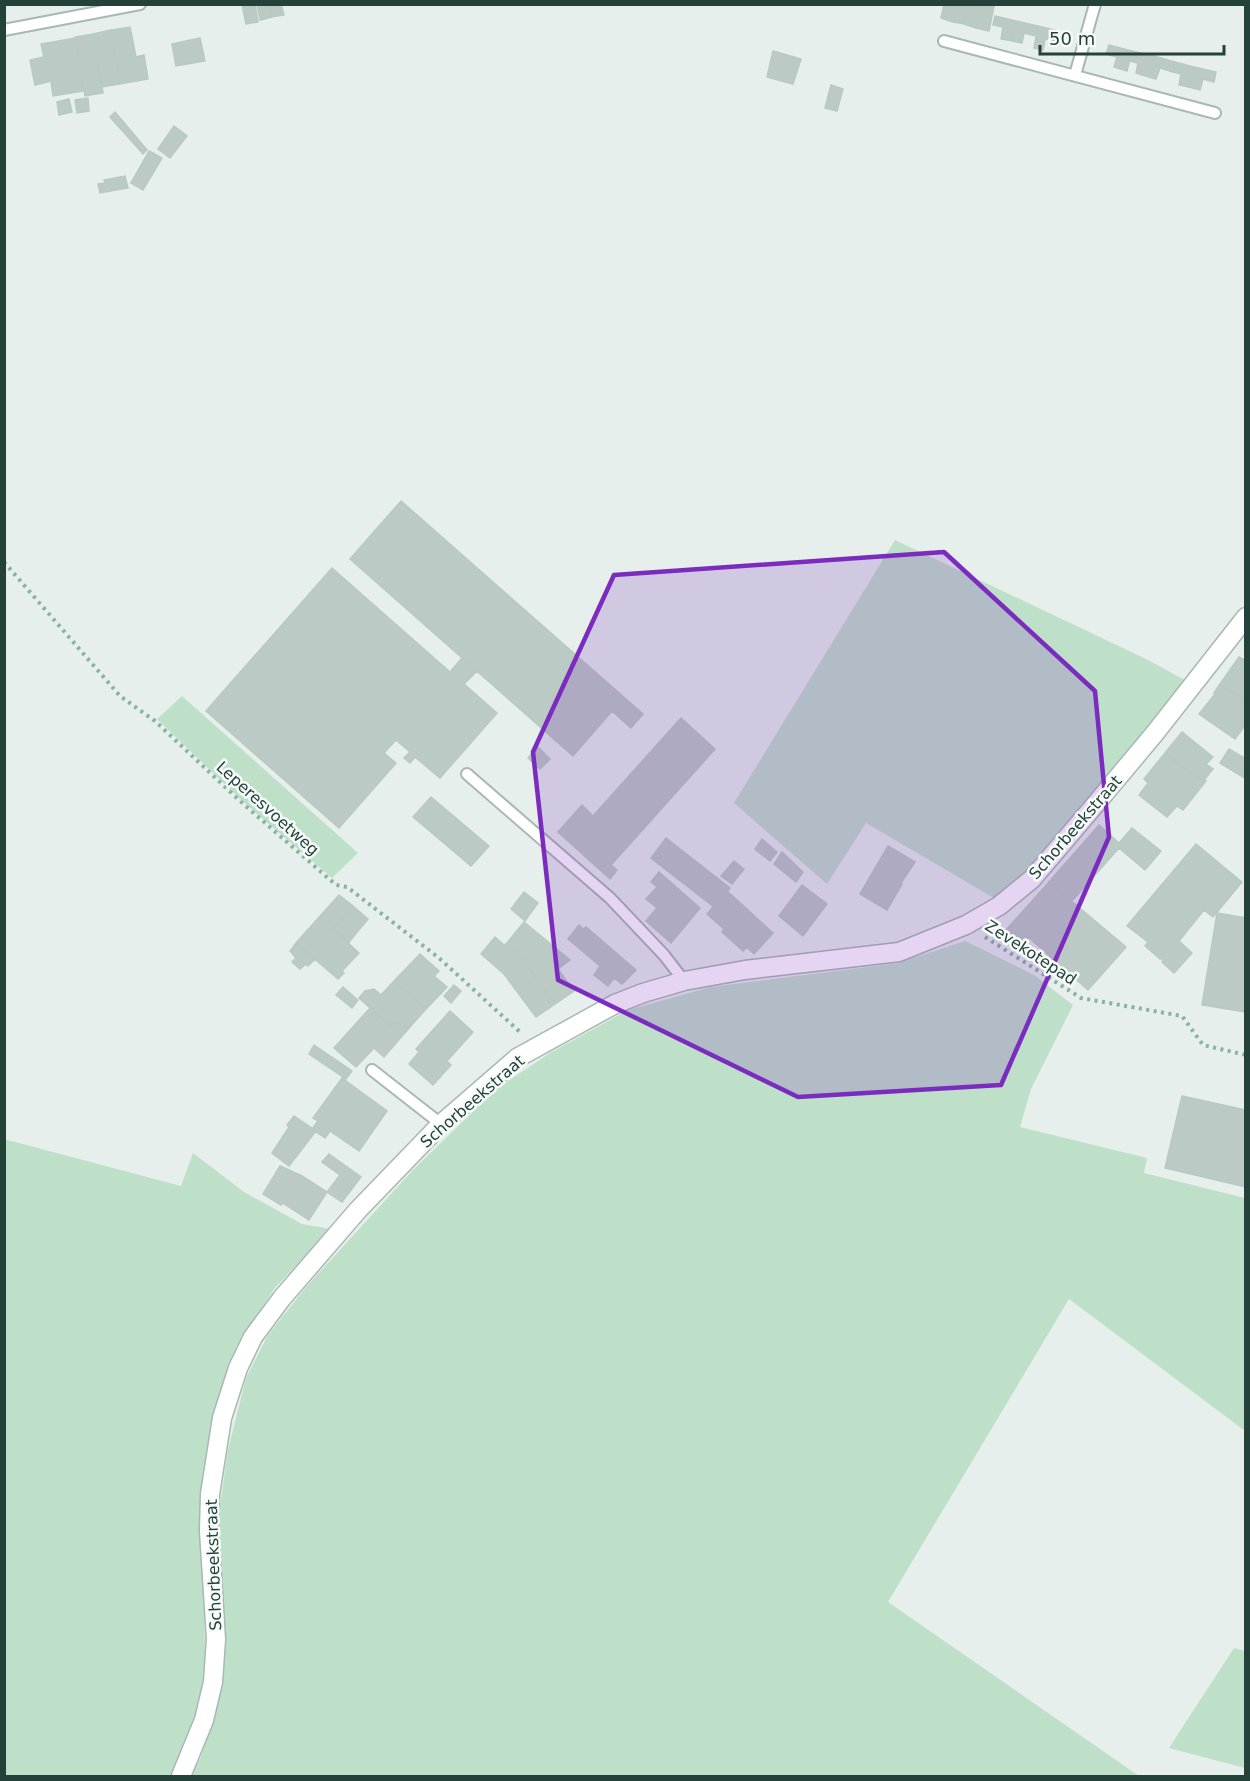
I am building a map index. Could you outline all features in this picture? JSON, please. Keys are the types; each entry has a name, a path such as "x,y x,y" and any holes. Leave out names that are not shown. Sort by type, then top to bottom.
{"street":[{"name":"Schorbeekstraat","path":"182,1776 204,1720 213,1682 216,1639 209,1531 210,1494 222,1418 238,1368 253,1337 282,1298 358,1210 441,1124 518,1058 615,1004 684,981 746,970 899,952 966,925 999,906 1032,879 1155,733 1245,616"}],"lane":[{"path":"4,30 140,4"},
{"path":"1075,75 1095,4"},
{"path":"944,41 1215,113"},
{"path":"467,774 610,898 664,955 684,981"},
{"path":"372,1070 441,1124"}],"path":[{"name":"Leperesvoetweg","path":"4,562 120,696 155,720 240,801 336,885 347,887 439,958 525,1036 534,1050"},
{"name":"Zevekotepad","path":"966,925 1081,998 1182,1016 1203,1045 1245,1055"}],"highlighted area":[{"path":"944,552 1095,691 1109,837 1001,1085 798,1097 558,980 533,752 614,575"}],"green space":[{"path":"895,540 1144,658 1185,680 1078,816 1032,869 994,898 866,823 827,884 734,803"},
{"path":"182,696 358,853 332,878 241,800 157,719"},
{"path":"965,941 1034,975 1073,1005 1031,1089 1020,1127 1147,1158 1144,1173 1245,1198 1245,1431 1069,1299 888,1602 1139,1776 191,1776 200,1759 222,1685 220,1506 228,1450 246,1378 268,1335 306,1287 413,1170 496,1089 550,1053 628,1010 711,987 898,963"},
{"path":"4,1139 181,1186 193,1153 244,1192 302,1224 330,1229 274,1289 237,1346 216,1417 203,1539 205,1650 203,1689 191,1734 173,1776 5,1776"},
{"path":"1234,1648 1245,1651 1245,1768 1169,1748"}],"building":[{"path":"242,4 255,4 258,22 246,24"},
{"path":"257,4 269,4 272,17 260,20"},
{"path":"270,4 281,4 284,15 272,17"},
{"path":"944,4 958,4 953,22 941,18"},
{"path":"958,4 969,4 964,24 953,22"},
{"path":"969,4 982,4 976,28 964,24"},
{"path":"982,4 994,6 989,31 976,28"},
{"path":"995,16 1016,21 1012,41 1001,39 1003,27 993,25"},
{"path":"1016,21 1038,26 1036,36 1024,33 1022,43 1012,41"},
{"path":"1038,26 1058,31 1057,41 1045,39 1043,50 1034,48"},
{"path":"130,27 136,57 144,55 148,79 120,84 111,30"},
{"path":"111,30 120,84 102,87 93,34"},
{"path":"93,34 103,93 85,96 75,37"},
{"path":"75,38 84,91 53,96 51,81 35,85 30,60 44,57 41,44"},
{"path":"200,38 205,61 176,66 172,44"},
{"path":"1109,45 1132,51 1127,71 1114,67 1117,57 1106,54"},
{"path":"773,51 801,59 793,84 767,77"},
{"path":"1132,51 1154,56 1149,77 1136,73 1138,63 1130,61"},
{"path":"1154,56 1175,62 1173,72 1160,68 1156,79 1149,77"},
{"path":"1175,62 1194,67 1189,87 1179,85 1181,74 1173,72"},
{"path":"1194,67 1216,72 1214,82 1203,79 1200,90 1189,87"},
{"path":"831,85 843,89 837,111 825,108"},
{"path":"88,98 89,111 77,113 75,100"},
{"path":"69,99 72,112 59,115 57,102"},
{"path":"115,112 147,150 143,154 110,117"},
{"path":"174,126 187,136 170,158 158,149"},
{"path":"149,151 162,158 143,190 131,183"},
{"path":"125,176 128,188 100,193 98,184 105,183 104,180"},
{"path":"401,501 643,714 631,728 612,711 573,756 350,559"},
{"path":"332,568 450,672 462,658 477,671 464,684 497,713 440,778 415,757 410,763 404,758 410,752 396,740 384,753 396,763 339,828 206,711"},
{"path":"1239,657 1246,661 1246,701 1220,684"},
{"path":"1220,684 1246,701 1246,724 1235,739 1199,714"},
{"path":"681,718 715,749 611,865 617,870 610,879 558,832 582,805 593,816"},
{"path":"1182,732 1213,757 1206,764 1213,769 1205,779 1189,773 1165,753"},
{"path":"538,747 550,759 540,769 528,758"},
{"path":"1229,749 1246,759 1246,779 1220,763"},
{"path":"1165,753 1189,773 1206,781 1183,810 1177,806 1167,817 1139,795 1148,783 1144,779"},
{"path":"431,797 489,846 471,866 413,817"},
{"path":"1099,825 1119,843 1132,828 1161,851 1145,870 1119,848 1072,901 1049,882"},
{"path":"666,838 730,888 714,907 651,858"},
{"path":"762,839 777,852 770,861 755,849"},
{"path":"1196,844 1242,882 1213,917 1204,910 1179,941 1192,953 1174,973 1162,962 1161,958 1145,946 1148,942 1127,926"},
{"path":"888,846 915,862 887,910 860,894"},
{"path":"782,852 803,872 796,882 774,864"},
{"path":"734,861 744,869 732,884 721,876"},
{"path":"659,872 700,908 671,943 646,921 657,908 646,899 657,887 651,882"},
{"path":"1049,882 1126,947 1088,990 1028,937 1021,945 1005,931"},
{"path":"802,885 827,904 803,936 779,916"},
{"path":"727,891 773,933 754,954 747,947 743,951 722,932 724,929 707,914"},
{"path":"524,892 538,903 525,921 511,909"},
{"path":"339,895 353,906 333,929 359,953 342,971 344,973 338,979 296,943"},
{"path":"353,906 368,919 349,942 333,929"},
{"path":"1217,913 1246,918 1246,1012 1202,1005"},
{"path":"524,922 570,960 558,969 574,991 555,1004 518,953 507,943"},
{"path":"579,925 583,929 586,927 636,970 622,984 614,978 608,986 594,975 600,966 568,939"},
{"path":"495,937 504,945 507,943 518,953 555,1004 536,1017 504,974 481,954"},
{"path":"296,943 315,959 308,966 306,964 300,969 292,962 296,958 290,951"},
{"path":"420,954 439,971 434,976 447,987 426,1009 394,981"},
{"path":"394,981 426,1009 410,1027 408,1025 405,1028 395,1022 390,1026 359,998 365,991 374,989 381,995"},
{"path":"454,985 461,991 451,1003 444,996"},
{"path":"343,987 358,1000 352,1008 336,995"},
{"path":"370,1008 390,1026 395,1022 405,1028 408,1025 410,1027 384,1057 374,1048 356,1067 334,1048"},
{"path":"450,1011 473,1032 447,1061 451,1065 433,1085 409,1064 419,1052 416,1049"},
{"path":"314,1045 352,1071 346,1079 309,1054"},
{"path":"342,1078 387,1111 359,1151 330,1131 325,1138 312,1129 318,1121 313,1118"},
{"path":"1182,1096 1246,1110 1246,1187 1165,1168"},
{"path":"294,1116 316,1131 289,1166 272,1153"},
{"path":"329,1154 361,1177 342,1202 327,1192 340,1175 322,1162"},
{"path":"280,1166 302,1176 327,1192 309,1220 283,1203 281,1205 263,1194"}]}
